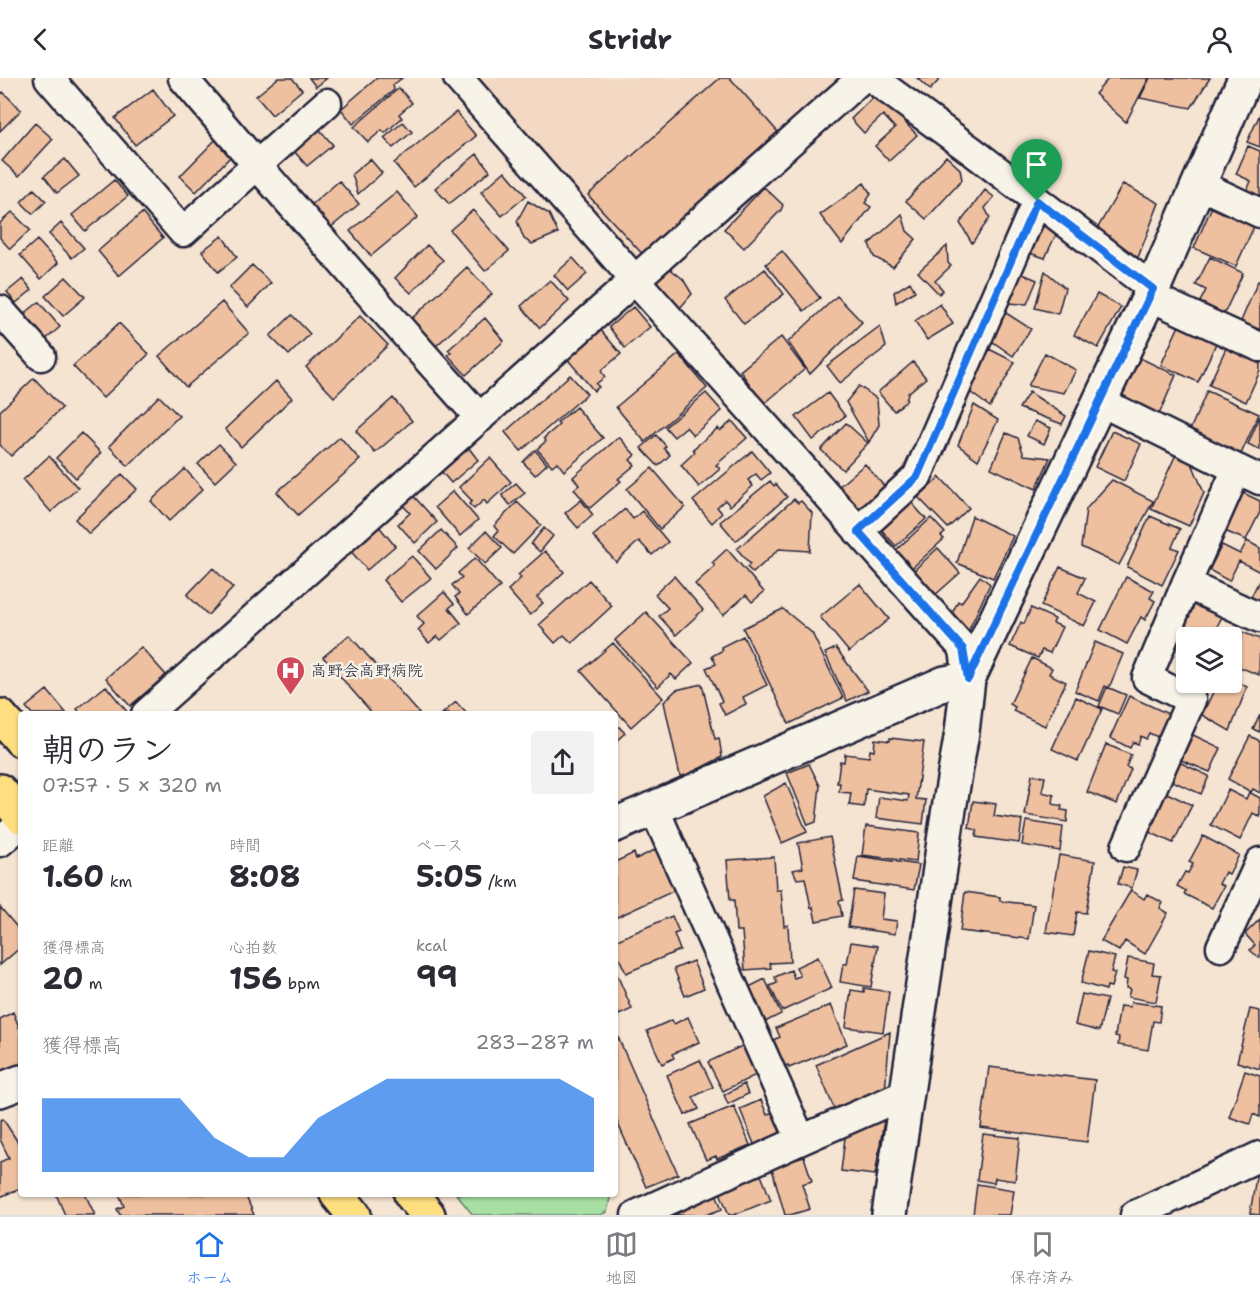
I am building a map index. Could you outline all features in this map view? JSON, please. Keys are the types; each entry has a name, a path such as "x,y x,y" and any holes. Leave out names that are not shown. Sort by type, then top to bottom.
{"highway":[{"path":"0,716 18,737"},
{"path":"0,791 18,812"},
{"path":"339,1197 354,1215"},
{"path":"413,1197 428,1215"}],"street":[{"path":"49,78 183,232 327,103"},
{"path":"183,78 480,418"},
{"path":"458,78 963,649 968,679 963,732 947,821 889,1215"},
{"path":"149,711 862,78"},
{"path":"872,78 972,151 1151,292 1260,347"},
{"path":"968,679 1151,292 1245,78"},
{"path":"1198,184 1260,213"},
{"path":"858,531 917,477 1037,201"},
{"path":"0,309 41,356"},
{"path":"1099,401 1249,475 1186,584 1147,678 1191,700 1126,847"},
{"path":"1186,584 1260,618"},
{"path":"618,824 945,683 968,679"},
{"path":"654,808 801,1140"},
{"path":"0,842 18,827"},
{"path":"1221,947 1260,862"},
{"path":"0,1090 18,1083"},
{"path":"636,1215 908,1093"},
{"path":"1135,1215 1260,1156"}],"shaded area":[{"path":"474,78 847,78 640,268"}],"green space":[{"path":"458,1197 610,1198 607,1212 600,1215 473,1215"}],"building":[{"path":"278,78 292,78 302,90 272,115 256,96"},
{"path":"309,78 327,78 316,87"},
{"path":"377,78 402,78 393,85 394,90 353,124 341,109"},
{"path":"720,78 730,78 784,139 648,260 588,195"},
{"path":"917,78 941,78 930,90"},
{"path":"1109,78 1149,78 1126,122 1095,94"},
{"path":"1150,78 1210,78 1191,108 1140,98"},
{"path":"399,88 412,103 399,114 402,118 385,133 382,130 368,142 354,127"},
{"path":"153,89 173,116 135,145 115,118"},
{"path":"3,92 21,110 0,131 0,95"},
{"path":"877,93 917,135 889,161 875,146 895,128 883,115 864,133 851,119"},
{"path":"456,112 476,136 414,187 394,163"},
{"path":"1260,114 1260,147 1247,142"},
{"path":"403,122 412,132 393,148 384,138"},
{"path":"35,123 53,139 19,176 2,161"},
{"path":"319,129 333,145 307,166 293,150"},
{"path":"222,133 232,155 196,192 180,176"},
{"path":"1248,146 1260,151 1260,205 1244,198 1251,181 1236,174"},
{"path":"477,154 490,171 449,204 435,188"},
{"path":"946,156 960,169 962,180 926,219 906,201"},
{"path":"65,159 79,176 57,193 44,176"},
{"path":"370,159 382,173 358,194 352,174"},
{"path":"505,171 526,196 502,216 481,192"},
{"path":"114,180 128,196 85,231 72,215"},
{"path":"339,181 359,204 329,229 310,206"},
{"path":"864,183 871,194 865,203 871,207 842,244 820,215"},
{"path":"1123,184 1159,203 1132,273 1085,250"},
{"path":"764,187 783,205 781,210 744,248 724,229"},
{"path":"34,189 46,201 33,214 21,202"},
{"path":"985,190 994,197 985,208 990,218 972,243 960,223"},
{"path":"397,192 418,217 371,256 350,231"},
{"path":"528,201 549,214 558,233 532,244 524,239 517,221"},
{"path":"1213,204 1256,222 1236,266 1194,248"},
{"path":"473,210 509,251 485,271 450,230"},
{"path":"12,212 30,230 10,249 0,238 0,223"},
{"path":"142,213 163,238 119,276 98,251"},
{"path":"902,214 907,231 916,239 893,267 874,257 869,244"},
{"path":"61,223 84,248 72,258 49,234"},
{"path":"1037,224 1057,232 1045,258 1023,251"},
{"path":"222,236 237,257 218,272 202,251"},
{"path":"37,240 58,263 41,279 20,255"},
{"path":"427,245 443,260 411,293 395,278"},
{"path":"947,246 948,263 951,266 935,281 943,290 939,294 918,272"},
{"path":"782,251 820,298 804,311 766,264"},
{"path":"1210,257 1243,273 1224,314 1200,302 1206,290 1196,285"},
{"path":"573,258 587,274 568,291 554,275"},
{"path":"664,264 683,279 692,294 680,308 649,282"},
{"path":"252,265 271,283 248,307 229,288"},
{"path":"467,267 492,294 434,348 409,321"},
{"path":"765,269 784,294 744,324 725,300"},
{"path":"1045,271 1065,288 1058,314 1035,308"},
{"path":"1018,272 1037,280 1027,304 1005,303"},
{"path":"66,277 85,297 63,316 45,296"},
{"path":"23,279 32,290 16,303 7,292"},
{"path":"550,280 569,301 540,328 521,306"},
{"path":"1258,281 1260,282 1260,335 1239,326"},
{"path":"910,282 915,291 896,303 894,292"},
{"path":"1097,294 1121,307 1098,348 1074,335"},
{"path":"837,296 862,322 810,374 788,342"},
{"path":"39,302 60,327 45,340 24,314"},
{"path":"222,302 249,333 186,387 159,356"},
{"path":"940,304 953,324 927,340 915,321"},
{"path":"633,307 650,327 625,348 609,327"},
{"path":"1006,313 1031,329 1013,356 989,339"},
{"path":"292,315 310,334 289,355 270,336"},
{"path":"360,316 388,345 334,397 306,367"},
{"path":"485,318 504,341 466,375 448,355 451,353 448,350"},
{"path":"1182,319 1219,337 1198,382 1161,365"},
{"path":"119,323 149,354 103,398 73,366"},
{"path":"880,326 886,347 840,383 827,366"},
{"path":"599,328 621,354 601,371 605,377 596,384 599,387 594,391 565,356"},
{"path":"781,337 805,369 764,404 740,371"},
{"path":"1226,348 1260,364 1260,371 1246,402 1209,385"},
{"path":"989,349 1015,362 990,407 970,392"},
{"path":"1045,353 1076,370 1064,393 1028,386"},
{"path":"679,354 707,388 645,442 616,407"},
{"path":"1140,358 1176,375 1158,417 1120,399"},
{"path":"913,362 926,378 908,393 906,401 894,411 878,392"},
{"path":"570,375 587,394 521,451 505,432"},
{"path":"34,378 62,408 11,456 0,445 0,411"},
{"path":"276,381 292,398 241,447 225,429"},
{"path":"859,386 877,399 879,425 869,442 846,402"},
{"path":"1207,391 1259,414 1241,454 1189,432"},
{"path":"1029,392 1066,416 1062,424 1019,408"},
{"path":"706,393 722,411 693,435 686,427 674,437 665,427"},
{"path":"828,393 845,416 813,440 796,417"},
{"path":"159,396 179,416 128,466 109,446"},
{"path":"393,398 412,421 375,453 356,431"},
{"path":"974,405 998,420 978,460 958,445"},
{"path":"576,407 603,438 564,471 557,462 552,466 537,449 546,441 544,438 559,425 557,423"},
{"path":"1260,416 1260,450 1248,444"},
{"path":"732,421 747,438 716,465 720,469 699,487 681,465 695,452 693,449 718,428 720,431"},
{"path":"1035,421 1051,428 1044,444 1027,436"},
{"path":"846,423 868,443 843,470 821,450"},
{"path":"1112,431 1141,444 1124,481 1095,467"},
{"path":"81,433 101,453 76,478 56,458"},
{"path":"1006,433 1018,438 1024,455 1050,458 1036,489 991,468"},
{"path":"656,435 666,446 664,448 670,455 658,466 641,448"},
{"path":"340,437 360,460 298,515 277,492"},
{"path":"619,437 635,455 630,460 635,465 618,479 621,481 590,508 574,489 579,485 573,477"},
{"path":"219,444 236,462 215,482 198,464"},
{"path":"468,447 478,460 451,483 441,471"},
{"path":"535,450 547,464 535,475 523,462"},
{"path":"752,451 770,473 761,480 756,474 748,480 753,486 730,506 725,500 717,507 722,513 712,523 693,501"},
{"path":"1177,452 1190,458 1204,493 1189,526 1151,509"},
{"path":"49,456 78,488 51,512 23,480"},
{"path":"490,458 511,482 487,504 484,500 474,509 469,504 472,501 459,487"},
{"path":"865,464 889,492 861,516 837,488"},
{"path":"652,468 685,507 660,529 627,489"},
{"path":"185,469 203,489 169,521 151,501"},
{"path":"122,474 137,489 89,534 75,519"},
{"path":"940,477 969,508 948,528 918,497"},
{"path":"1112,480 1153,501 1119,565 1081,547 1086,509"},
{"path":"770,481 774,486 776,484 787,497 736,541 720,522"},
{"path":"516,483 525,493 510,505 502,495"},
{"path":"409,491 437,522 415,543 398,524 410,513 399,501"},
{"path":"453,491 478,520 460,536 435,507"},
{"path":"1239,491 1260,501 1260,512 1246,540 1220,529"},
{"path":"794,499 798,503 801,501 812,513 810,551 779,549 753,573 747,567 750,564 737,549"},
{"path":"581,500 593,515 578,528 565,513"},
{"path":"909,500 926,519 896,546 878,526"},
{"path":"517,502 541,525 513,554 494,536 498,531 494,526"},
{"path":"625,509 633,519 642,511 668,542 652,555 639,541 616,562 593,536"},
{"path":"972,516 1013,536 993,578 957,563"},
{"path":"1150,516 1180,529 1172,547 1179,550 1162,585 1127,567"},
{"path":"931,518 945,533 941,536 944,539 912,568 896,550"},
{"path":"377,524 395,546 367,570 349,549"},
{"path":"544,528 553,536 540,552 531,544"},
{"path":"441,530 458,548 436,569 419,551"},
{"path":"486,531 502,548 485,564 469,548"},
{"path":"1247,541 1260,548 1260,572 1239,561 1229,581 1209,570 1222,545 1240,554"},
{"path":"938,548 960,573 934,596 912,572"},
{"path":"727,549 764,592 752,602 746,595 723,615 695,584 715,566 712,563"},
{"path":"545,551 564,572 537,597 543,603 530,615 508,590 521,578 518,575"},
{"path":"412,556 431,578 401,602 383,580"},
{"path":"475,558 500,587 468,614 455,597 459,594 452,585 462,578 458,573"},
{"path":"1060,567 1085,578 1078,593 1096,602 1084,626 1041,606"},
{"path":"213,568 233,588 208,615 187,595"},
{"path":"674,576 703,610 676,635 659,616 668,608 655,594"},
{"path":"980,576 990,584 966,636 949,620 958,601 961,603"},
{"path":"1126,577 1154,591 1150,598 1155,601 1145,620 1141,617 1127,644 1100,630"},
{"path":"1260,579 1260,601 1251,597"},
{"path":"589,580 612,606 572,643 564,635 555,643 539,625"},
{"path":"860,584 889,619 849,652 820,617"},
{"path":"444,592 454,604 449,608 461,623 441,640 437,636 429,643 418,630 424,624 417,616"},
{"path":"1190,594 1226,609 1217,627 1178,627"},
{"path":"1031,608 1055,619 1053,623 1062,627 1050,653 1042,650 1038,658 1010,646 1021,622 1024,624"},
{"path":"783,609 812,633 843,698 789,724 743,628"},
{"path":"646,612 693,663 676,679 671,674 658,687 615,640"},
{"path":"1242,632 1260,639 1259,675 1242,668"},
{"path":"349,635 417,711 370,711 323,657"},
{"path":"743,636 767,685 743,697 746,704 725,715 719,703 722,701 706,668 716,664 712,656 723,650 721,647"},
{"path":"1095,642 1123,654 1109,688 1105,686 1099,701 1075,691"},
{"path":"613,643 663,698 631,727 581,671"},
{"path":"141,647 166,675 130,706 106,678"},
{"path":"836,648 868,691 847,701 825,653"},
{"path":"1032,658 1052,668 1049,674 1066,682 1045,726 1013,711 1015,707 1010,704"},
{"path":"702,684 715,739 719,738 722,757 683,777 680,776 664,702 676,690"},
{"path":"1242,684 1247,687 1230,731 1202,715 1213,693 1242,693"},
{"path":"106,686 126,711 79,711 77,709"},
{"path":"1107,687 1126,695 1118,714 1099,706"},
{"path":"47,690 64,711 29,711 26,707"},
{"path":"1129,696 1173,716 1162,739 1149,733 1146,739 1141,736 1138,744 1133,742 1130,748 1110,738"},
{"path":"1076,697 1102,709 1078,761 1052,749"},
{"path":"456,702 464,711 446,711"},
{"path":"1260,714 1260,732 1253,729"},
{"path":"618,726 625,733 618,739"},
{"path":"1193,735 1221,748 1210,772 1181,760"},
{"path":"1250,736 1260,741 1260,793 1253,789 1251,792 1228,779"},
{"path":"890,738 924,742 916,799 926,800 923,824 876,818 879,797 908,801 909,795 866,789 864,807 849,805 851,793 839,792 840,783 837,783 840,761 844,762 845,754 869,757 870,750 874,751 875,739 890,741"},
{"path":"1106,744 1131,755 1126,767 1131,769 1117,804 1087,792"},
{"path":"1179,762 1209,776 1201,794 1170,780"},
{"path":"809,764 820,786 816,822 808,825 787,773"},
{"path":"1032,775 1045,777 1042,792 1054,795 1053,804 1062,806 1061,810 1068,811 1067,822 1025,815"},
{"path":"786,783 807,832 782,843 763,796"},
{"path":"1228,790 1246,799 1249,792 1260,798 1260,817 1253,813 1240,840 1211,825"},
{"path":"1165,792 1192,805 1173,843 1147,831"},
{"path":"973,801 996,804 994,816 1022,820 1019,843 976,837 977,830 969,828"},
{"path":"1026,821 1063,827 1060,851 1022,845"},
{"path":"866,826 919,833 916,862 862,855"},
{"path":"1203,836 1239,855 1229,874 1225,872 1219,884 1224,886 1212,908 1184,894 1186,891 1177,886 1193,864 1189,862"},
{"path":"830,837 843,900 839,901 842,916 816,921 805,878 797,879 793,870 803,868 798,843"},
{"path":"661,847 680,888 618,917 618,861 634,853 636,859"},
{"path":"1059,855 1095,861 1086,913 1077,912 1073,936 1046,932"},
{"path":"858,856 919,865 914,890 854,881"},
{"path":"774,857 776,890 781,890 784,926 788,925 790,962 770,963 771,968 745,970 742,931 736,931 734,900 730,900 727,860"},
{"path":"1123,867 1137,870 1132,888 1118,884"},
{"path":"854,890 884,894 881,919 897,921 895,934 848,927"},
{"path":"1131,890 1144,899 1147,894 1163,903 1160,908 1168,913 1145,954 1125,941 1119,951 1101,941"},
{"path":"965,892 1000,897 1000,901 1034,905 1029,939 960,931"},
{"path":"0,907 18,928 18,950 0,965"},
{"path":"672,916 679,932 674,934 680,950 626,973 618,956 618,940"},
{"path":"1260,919 1259,958 1250,950 1255,945 1245,934"},
{"path":"851,942 878,946 871,987 840,982 843,964 847,964"},
{"path":"1089,951 1115,957 1111,972 1115,973 1111,987 1107,986 1106,990 1081,983"},
{"path":"818,957 832,988 782,1011 770,986 777,983 775,977 791,970 794,978 800,976 796,967"},
{"path":"1128,958 1154,963 1152,974 1161,975 1156,1002 1128,997 1130,989 1126,988 1127,980 1124,979"},
{"path":"693,961 704,988 685,996 674,969"},
{"path":"618,977 632,1009 619,1015 618,1012"},
{"path":"765,979 781,1014 763,1023 747,988"},
{"path":"864,988 889,992 883,1032 846,1027 851,990 864,992"},
{"path":"1082,994 1107,999 1099,1031 1075,1025"},
{"path":"1131,1002 1161,1006 1159,1022 1153,1021 1148,1050 1118,1045 1119,1037 1115,1036 1120,1006 1130,1007"},
{"path":"831,1005 847,1044 789,1068 788,1065 784,1066 773,1040 780,1037 776,1028"},
{"path":"1250,1009 1260,1011 1260,1069 1237,1062"},
{"path":"13,1012 18,1024 18,1075 0,1082 0,1019"},
{"path":"688,1017 699,1042 672,1054 674,1058 662,1064 647,1031 672,1020 674,1024"},
{"path":"890,1032 885,1092 836,1113 816,1065"},
{"path":"618,1037 678,1174 646,1187 618,1124"},
{"path":"744,1045 758,1074 723,1091 708,1062"},
{"path":"700,1060 713,1087 693,1097 699,1109 685,1115 667,1075"},
{"path":"989,1067 1095,1080 1087,1142 981,1128"},
{"path":"1245,1071 1260,1076 1260,1117 1253,1114 1250,1124 1229,1117"},
{"path":"744,1084 748,1094 728,1104 724,1095"},
{"path":"761,1100 767,1115 777,1110 783,1125 778,1127 782,1138 756,1149 740,1109"},
{"path":"734,1106 750,1145 717,1159 716,1156 706,1160 690,1124"},
{"path":"885,1114 875,1175 841,1171 846,1129"},
{"path":"3,1119 18,1142 18,1189 0,1197 0,1162 9,1158 0,1139 0,1120"},
{"path":"983,1134 1020,1138 1015,1181 995,1178 994,1183 977,1180"},
{"path":"793,1156 794,1160 804,1157 812,1181 802,1184 810,1209 785,1215 770,1162"},
{"path":"759,1170 771,1200 729,1215 718,1187"},
{"path":"1257,1171 1260,1171 1260,1215 1250,1214"},
{"path":"977,1184 1014,1190 1010,1215 973,1215"},
{"path":"714,1188 722,1209 706,1215 674,1215 670,1205"},
{"path":"57,1197 86,1197 95,1215 65,1215"},
{"path":"120,1197 246,1197 254,1215 120,1215 117,1209 124,1206"}],"place":[{"name":"高野会高野病院","path":"290,696"}],"route":[{"path":"1037,201 1153,289 968,679 963,649 858,531 917,477 1037,201"}]}
